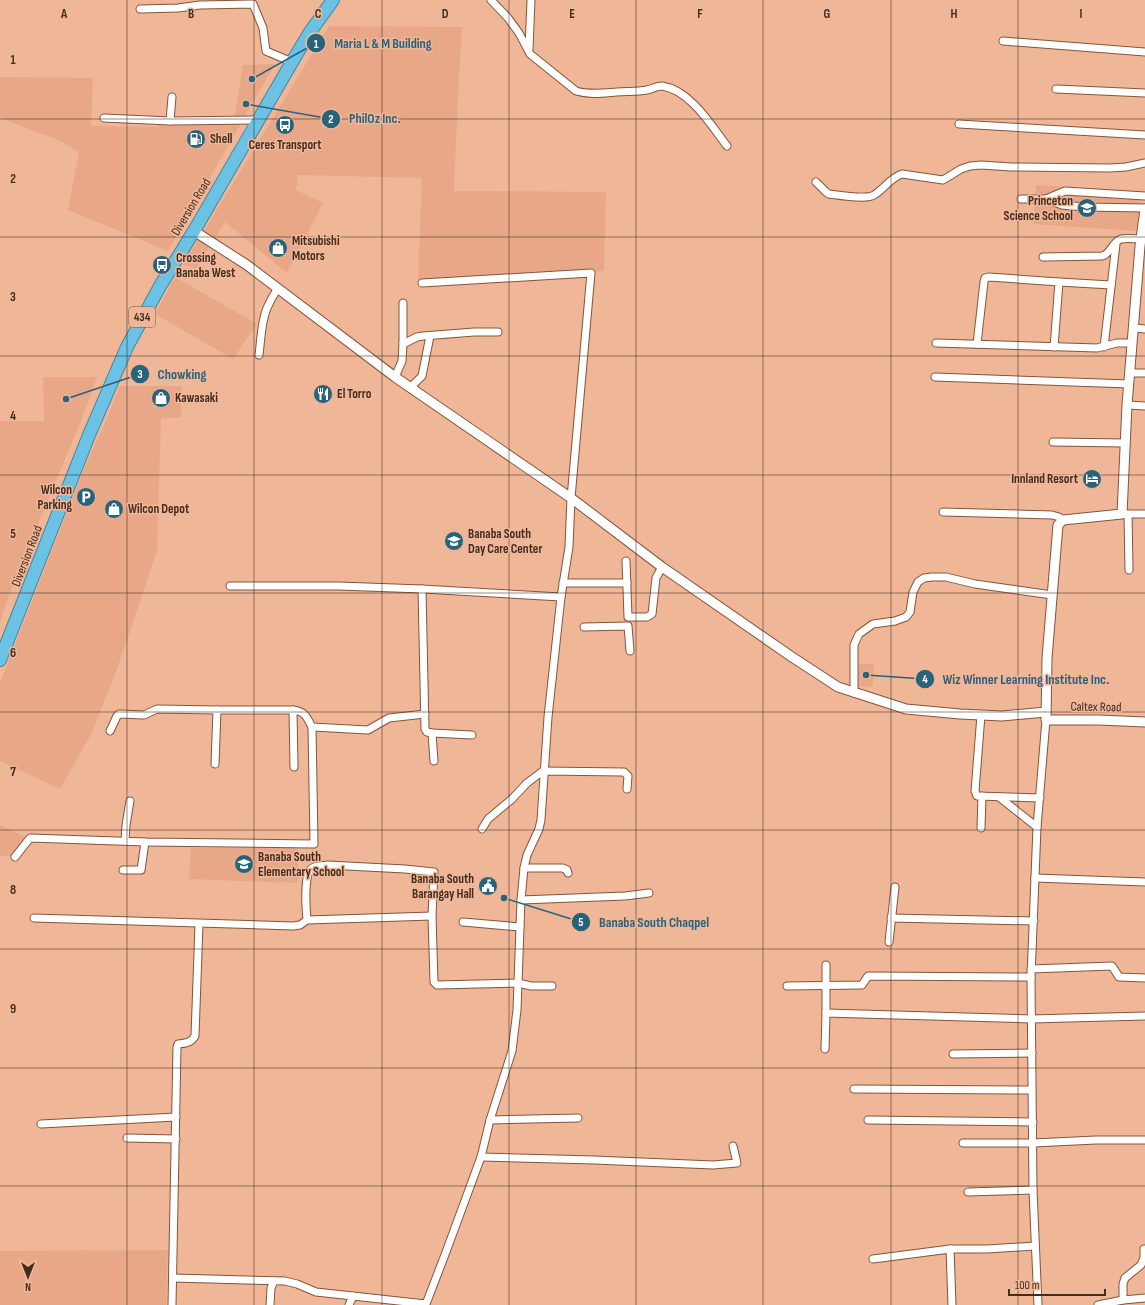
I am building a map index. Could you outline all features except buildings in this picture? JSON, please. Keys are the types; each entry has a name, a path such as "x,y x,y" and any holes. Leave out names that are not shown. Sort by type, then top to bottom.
{"highway":[{"name":"Diversion Road","path":"0,660 89,435 126,347 156,292 194,231 292,62 310,32 333,0"}],"street":[{"path":"491,0 508,18 529,49 530,54 576,91 585,94 646,90 660,86 673,90 684,96 706,118 726,146"},
{"path":"529,49 531,0"},
{"path":"140,9 178,8 200,4 253,4 263,28 266,51 292,62"},
{"path":"1003,41 1145,52"},
{"path":"1056,88 1145,93"},
{"path":"170,121 172,97"},
{"path":"104,118 170,121 259,120"},
{"path":"959,124 1145,136"},
{"path":"816,182 829,194 866,197 875,195 895,176 902,174 943,180 961,169 970,166 1110,168 1126,167 1145,162"},
{"path":"1046,199 1065,191 1145,196"},
{"path":"1021,199 1046,199 1062,205 1085,207 1145,208 1141,284 1132,343 1125,443 1125,514 1128,570"},
{"name":"Caltex Road","path":"194,231 247,265 394,377 571,498 662,567 838,687 906,709 981,715 1046,716 1145,722"},
{"path":"1043,257 1105,256 1116,242 1121,239 1142,244"},
{"path":"1104,347 1116,242"},
{"path":"173,1278 285,1281 316,1292 425,1304 481,1157 490,1120 512,1051 517,1010 521,900 524,868 527,855 541,820 543,771 548,717 561,597 569,547 571,498 591,273 422,283"},
{"path":"977,344 985,278 989,277 1111,285"},
{"path":"1054,347 1059,282"},
{"path":"260,355 261,331 266,308 278,288"},
{"path":"394,377 402,361 403,303"},
{"path":"1134,328 1145,329"},
{"path":"403,344 418,337 474,332 498,332"},
{"path":"410,388 422,376 430,336"},
{"path":"936,343 1097,348 1117,343 1132,343"},
{"path":"1130,373 1145,373"},
{"path":"934,377 1129,384"},
{"path":"1127,405 1145,406"},
{"path":"1053,442 1125,443"},
{"path":"944,512 1052,515 1060,517 1063,520"},
{"path":"1038,1305 1033,1190 1031,968 1038,827 1046,716 1047,658 1058,525 1063,520 1125,514 1145,514"},
{"path":"626,560 630,651"},
{"path":"628,617 647,617 652,614 656,578 662,567"},
{"path":"854,693 854,645 859,634 873,624 895,621 906,617 910,612 913,592 918,582 924,578 946,578 975,584 1052,595"},
{"path":"563,583 627,583"},
{"path":"230,586 339,586 561,597"},
{"path":"422,589 426,729 428,732 432,733 472,735"},
{"path":"584,627 628,626"},
{"path":"15,857 30,838 145,842 314,844 312,727 306,715 302,712 293,710 156,709 144,715 119,714 110,731"},
{"path":"215,764 217,710"},
{"path":"293,710 294,767"},
{"path":"312,727 368,730 389,718 425,714"},
{"path":"981,715 976,791 977,796 1040,798"},
{"path":"432,733 434,760"},
{"path":"482,829 488,819 512,799 527,783 543,771 624,772 628,776 627,789"},
{"path":"981,828 982,796"},
{"path":"999,797 1038,827"},
{"path":"125,841 130,801"},
{"path":"123,870 141,870 145,842"},
{"path":"307,920 305,896 310,870 317,866 328,865 434,872 432,916 435,984 518,983 532,986 552,986"},
{"path":"524,868 563,868 567,870 568,873"},
{"path":"1036,878 1145,882"},
{"path":"889,942 894,887"},
{"path":"521,900 625,896 649,893"},
{"path":"34,918 293,926 300,925 307,920 432,916"},
{"path":"891,918 1034,921"},
{"path":"463,922 520,927"},
{"path":"172,1305 177,1047 178,1044 193,1041 195,1036 199,924"},
{"path":"825,1050 826,965"},
{"path":"1031,968 1112,966 1119,977 1145,978"},
{"path":"787,986 862,985 868,976 1031,977"},
{"path":"826,1013 1031,1019 1145,1016"},
{"path":"953,1054 1032,1053"},
{"path":"854,1089 1032,1090"},
{"path":"41,1124 176,1117"},
{"path":"490,1120 578,1118"},
{"path":"868,1120 1033,1122"},
{"path":"127,1138 176,1139"},
{"path":"963,1143 1145,1140"},
{"path":"481,1157 713,1165 737,1163 733,1146"},
{"path":"968,1192 1033,1190"},
{"path":"874,1259 950,1249 987,1249 1035,1246"},
{"path":"950,1249 952,1305"},
{"path":"1123,1300 1123,1284 1125,1278 1142,1265 1144,1249"},
{"path":"270,1305 271,1288 274,1280"},
{"path":"349,1305 353,1296"},
{"path":"1098,1305 1123,1300 1145,1298"}],"shaded area":[{"name":"Ceres Transport","path":"329,26 462,27 454,191 606,192 604,271 418,280 422,178 298,175 296,190 323,203 287,273 225,222 196,268 183,265"},
{"path":"275,64 168,251 68,210 79,152 61,141 0,118 0,77 93,78 91,126 158,127 158,122 234,120 243,65"},
{"name":"Princeton Science School","path":"1036,185 1142,192 1136,231 1033,224"},
{"path":"175,277 257,324 233,359 155,314"},
{"path":"43,377 97,377 81,421 17,574 0,621 0,421 44,421"},
{"path":"119,386 182,386 181,417 161,419 157,551 117,669 91,734 60,789 0,761 0,683 86,464 107,419"},
{"path":"858,664 874,664 873,686 858,687"},
{"path":"0,825 27,838 15,856 0,856"},
{"name":"Banaba South Elementary School","path":"191,848 298,848 298,883 189,879"},
{"path":"168,1250 166,1305 0,1305 0,1251"}],"place":[{"name":"Maria L & M Building","path":"252,79"},
{"name":"PhilOz Inc.","path":"246,104"},
{"name":"Ceres Transport","path":"285,125"},
{"name":"Shell","path":"196,139"},
{"name":"Princeton Science School","path":"1087,208"},
{"name":"Mitsubishi Motors","path":"278,248"},
{"name":"Crossing Banaba West","path":"162,265"},
{"name":"El Torro","path":"323,394"},
{"name":"Kawasaki","path":"161,398"},
{"name":"Chowking","path":"66,399"},
{"name":"Innland Resort","path":"1092,479"},
{"name":"Wilcon Parking","path":"86,497"},
{"name":"Wilcon Depot","path":"114,509"},
{"name":"Banaba South Day Care Center","path":"454,541"},
{"name":"Wiz Winner Learning Institute Inc.","path":"866,675"},
{"name":"Banaba South Elementary School","path":"244,864"},
{"name":"Banaba South Barangay Hall","path":"488,886"},
{"name":"Banaba South Chaqpel","path":"504,898"}]}
